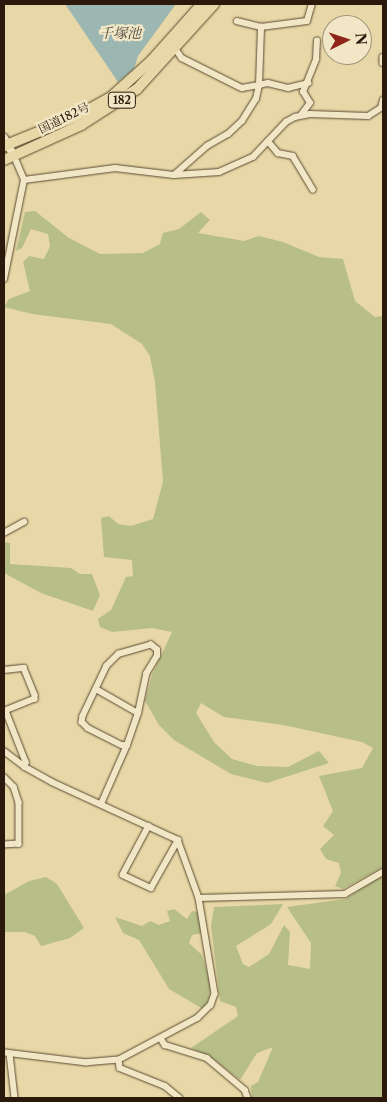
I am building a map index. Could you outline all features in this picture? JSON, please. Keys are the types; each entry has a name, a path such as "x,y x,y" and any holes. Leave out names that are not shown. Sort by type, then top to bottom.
{"highway":[{"name":"国道182号","path":"5,143 75,117 111,97 151,61 202,4"},
{"name":"国道182号","path":"9,158 115,105 138,89 214,4"}],"street":[{"path":"237,21 261,27 307,21 312,4"},
{"path":"174,175 211,142 228,134 242,121 256,100 259,85 261,27"},
{"path":"301,115 310,103 304,92 316,59 317,41"},
{"path":"174,48 182,58 242,88 268,83 288,88 308,83"},
{"path":"383,57 383,63"},
{"path":"24,180 115,168 174,175 231,169 252,157 286,122 301,115 368,116 381,108 383,100"},
{"path":"268,141 278,153 292,156 313,189"},
{"path":"4,279 24,180 9,158 5,143"},
{"path":"4,533 24,522"},
{"path":"101,804 127,745 138,713 146,674 157,656 157,650 151,645 119,654 107,666 82,722 122,746 127,745"},
{"path":"4,670 24,668 35,695 35,699 6,711 26,762 25,767"},
{"path":"96,690 138,713"},
{"path":"4,751 25,767 178,840 199,898 214,994 206,1012 162,1040 119,1060 87,1063 7,1053 14,1098"},
{"path":"4,777 14,787 19,802 19,844 4,845"},
{"path":"149,826 123,875 152,888 178,840"},
{"path":"199,898 345,894 383,872"},
{"path":"162,1040 165,1044 207,1058 244,1090 248,1098"},
{"path":"119,1060 120,1068 165,1086 180,1098"}],"green space":[{"path":"35,211 69,238 100,254 143,253 160,244 163,233 179,229 201,212 210,220 198,233 244,241 259,236 283,242 319,257 343,259 355,301 375,317 383,316 383,867 343,889 335,886 341,873 339,863 326,859 320,849 334,835 323,826 333,811 319,776 362,768 373,748 362,742 283,725 224,717 201,703 196,713 214,742 232,759 257,766 288,767 319,751 329,763 267,783 231,774 174,740 159,725 145,701 152,675 172,632 152,628 112,632 100,627 98,619 111,610 126,577 133,576 132,560 104,557 101,518 109,516 118,524 131,526 153,519 163,482 155,382 150,356 142,344 111,324 32,314 4,307 9,299 30,291 23,262 29,256 44,259 50,246 48,234 31,229 22,248 16,251 25,212"},
{"path":"4,542 10,543 10,564 71,568 80,574 92,574 100,595 93,611 41,593 4,573"},
{"path":"383,875 383,1098 252,1098 251,1086 258,1082 273,1047 257,1053 240,1080 211,1057 191,1048 238,1016 236,1007 220,1001 211,926 214,907 283,904 271,924 236,946 243,964 249,967 269,954 284,925 290,932 288,965 310,969 311,943 287,907 345,899"},
{"path":"46,877 57,884 84,928 70,938 41,946 35,936 25,932 4,932 4,895 29,881"},
{"path":"174,909 187,919 192,911 198,912 202,933 192,935 189,943 202,955 211,985 209,999 203,1009 169,989 139,940 123,933 115,917 142,926 150,921 159,925 170,921 167,911"}],"water":[{"name":"千塚池","path":"65,4 176,4 138,56 134,69 118,82"}]}
